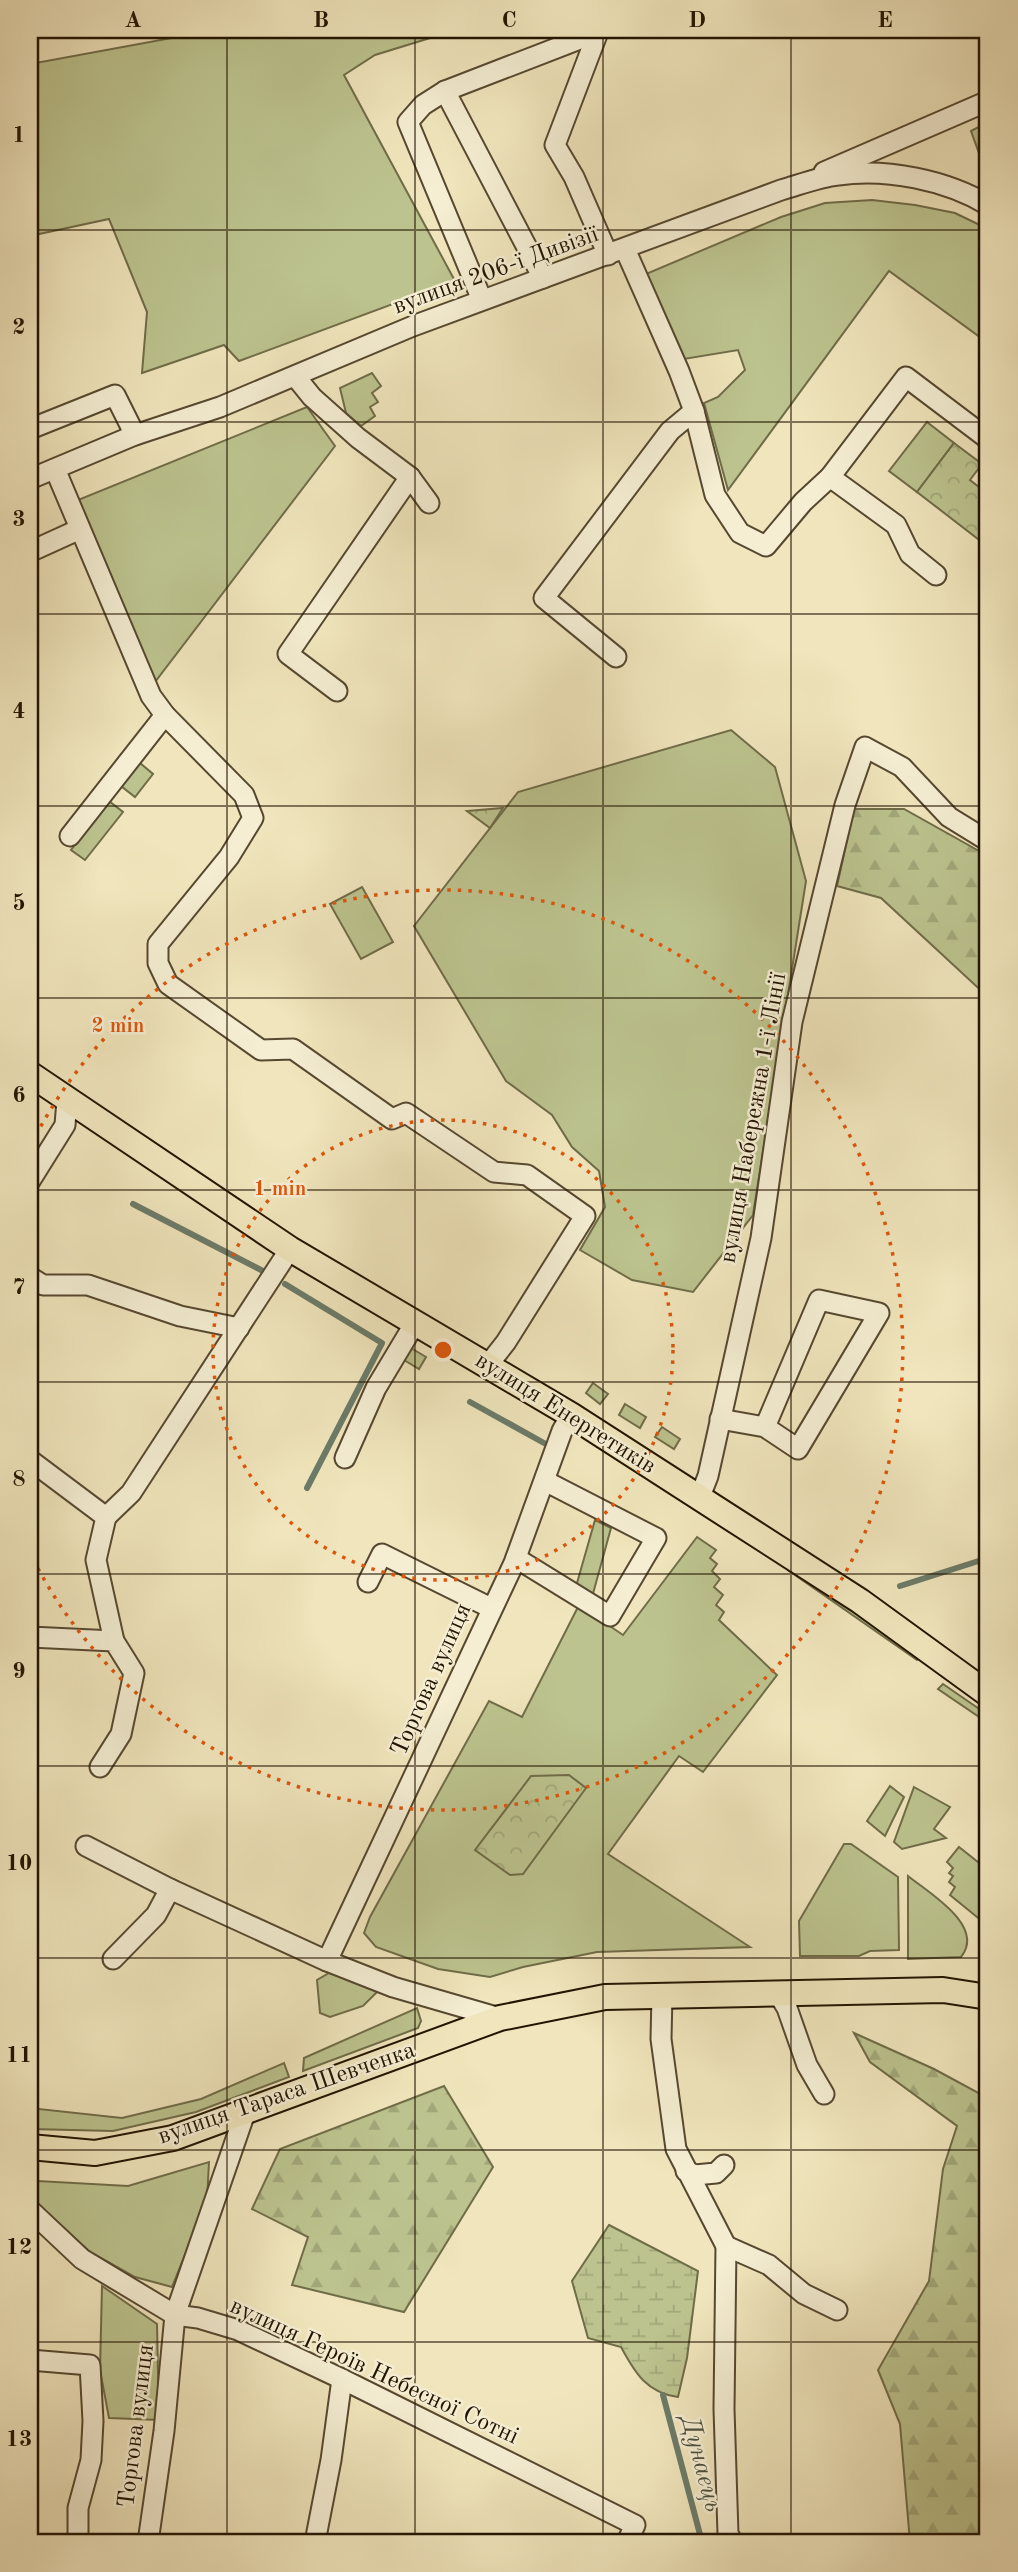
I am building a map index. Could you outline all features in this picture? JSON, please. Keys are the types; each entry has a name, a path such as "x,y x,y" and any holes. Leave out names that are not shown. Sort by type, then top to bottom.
{"main road":[{"name":"вулиця Енергетиків","path":"30,1074 290,1248 571,1415 860,1601 988,1693"},
{"name":"вулиця Тараса Шевченка","path":"30,2147 95,2152 173,2138 499,2018 605,1997 943,1990 988,1997"}],"street":[{"path":"482,300 408,122 423,105 446,91 598,32 555,145 617,252 679,371 694,411 715,495 740,533 766,546 803,502 830,477 906,377 988,439"},
{"path":"446,91 542,278"},
{"path":"781,190 988,101"},
{"name":"вулиця 206-ї Дивізії","path":"30,479 135,435 220,407 482,300 781,190 838,175 902,175 966,191 988,205"},
{"path":"295,376 312,397 358,438 410,477 429,503"},
{"path":"30,429 115,395 135,435"},
{"path":"617,657 544,598 670,431 694,411"},
{"path":"55,469 151,696 244,795 253,818 229,857 158,944 158,963 168,984 261,1050 293,1049 392,1119 406,1113 494,1172 527,1175 585,1216 506,1342 488,1365"},
{"path":"337,691 288,654 410,477"},
{"path":"830,477 896,525 910,554 936,575"},
{"path":"36,549 80,528"},
{"path":"70,836 166,715"},
{"name":"вулиця Набережна 1-ї Лінії","path":"699,1499 708,1476 761,1238 792,1022 845,806 865,747 902,767 949,817 988,841"},
{"path":"30,1181 65,1125 67,1100"},
{"path":"100,1767 121,1734 134,1673 114,1641 96,1560 106,1517 131,1493 290,1248"},
{"path":"30,1277 43,1285 88,1285 180,1316 239,1328"},
{"path":"720,1419 765,1427 797,1449 879,1313 819,1300 765,1427"},
{"path":"345,1458 376,1388 415,1323"},
{"name":"Торгова вулиця","path":"327,1961 426,1755 516,1558 562,1431 571,1415"},
{"path":"30,1460 106,1517"},
{"path":"516,1558 610,1616 656,1538 545,1481"},
{"path":"368,1582 382,1554 491,1608"},
{"path":"30,1637 114,1641"},
{"name":"вулиця Тараса Шевченка","path":"86,1846 170,1889 327,1961 393,1987 499,2018"},
{"path":"113,1959 156,1915 170,1889"},
{"path":"778,1993 787,2008 807,2065 824,2094"},
{"path":"662,1995 661,2039 676,2149 726,2246 724,2409 728,2534 733,2542"},
{"name":"Торгова вулиця","path":"148,2542 164,2431 175,2315 245,2113"},
{"path":"686,2171 695,2175 716,2173 724,2165"},
{"name":"вулиця Героїв Небесної Сотні","path":"30,2210 82,2259 175,2315 198,2318 237,2330 342,2379 631,2534"},
{"path":"726,2246 769,2265 804,2294 837,2310"},
{"path":"30,2360 90,2365 93,2421 90,2459 78,2508 78,2542"},
{"path":"316,2542 342,2379"}],"green space":[{"path":"215,30 456,30 375,55 344,75 455,281 239,361 224,345 142,373 147,312 109,219 30,236 30,64"},
{"path":"988,122 988,163 980,156 971,131"},
{"path":"872,200 955,213 988,229 988,343 889,271 728,490 704,403 718,397 745,370 738,350 684,359 646,274 781,217 825,203"},
{"path":"372,373 381,386 372,393 378,402 370,407 375,416 361,426 346,413 340,388"},
{"path":"307,407 335,446 155,682 78,500"},
{"path":"927,422 954,443 917,492 889,471"},
{"path":"954,443 982,464 970,480 988,494 987,546 917,492"},
{"path":"731,730 775,767 806,881 753,1215 693,1292 632,1280 580,1250 605,1207 599,1171 572,1147 552,1115 506,1081 414,926 518,792"},
{"path":"140,763 153,774 135,797 121,786"},
{"path":"109,801 123,812 85,860 71,850"},
{"path":"503,808 490,828 467,811"},
{"path":"854,809 904,809 988,856 988,997 881,898 837,886"},
{"path":"362,887 393,942 361,959 330,904"},
{"path":"411,1348 426,1357 419,1369 404,1360"},
{"path":"593,1383 608,1394 600,1404 586,1393"},
{"path":"625,1404 646,1417 640,1428 619,1415"},
{"path":"662,1427 680,1439 674,1449 655,1437"},
{"path":"595,1520 611,1528 591,1601 575,1590"},
{"path":"697,1537 716,1550 710,1558 717,1564 712,1571 720,1579 714,1587 723,1595 716,1605 724,1612 719,1620 777,1675 703,1772 679,1756 608,1854 750,1947 597,1952 523,1967 490,1977 438,1969 376,1947 364,1933 370,1917 489,1701 522,1717 579,1605 623,1635"},
{"path":"785,1561 921,1656 917,1660 788,1570"},
{"path":"943,1684 988,1715 988,1718 985,1721 938,1689"},
{"path":"569,1775 586,1788 523,1874 510,1875 475,1850 531,1776"},
{"path":"890,1786 904,1797 885,1836 867,1821"},
{"path":"914,1787 950,1807 934,1829 946,1838 902,1849 894,1842"},
{"path":"844,1844 851,1844 898,1877 899,1950 870,1951 859,1956 800,1956 799,1921"},
{"path":"959,1847 988,1870 988,1926 950,1895 955,1887 949,1882 953,1876 949,1873 953,1868 947,1862"},
{"path":"908,1876 941,1901 961,1922 967,1945 961,1957 908,1959"},
{"path":"334,1970 374,1984 377,1992 363,2006 330,2017 320,2013 317,1980"},
{"path":"417,2008 421,2021 418,2028 303,2071 304,2058"},
{"path":"854,2033 934,2069 988,2098 988,2542 910,2542 900,2424 878,2370 929,2281 943,2169 957,2126 870,2062"},
{"path":"284,2063 289,2077 196,2112 113,2131 30,2129 30,2108 122,2118 201,2099"},
{"path":"444,2086 493,2167 404,2312 292,2285 308,2237 252,2209 280,2149"},
{"path":"209,2162 207,2200 172,2287 135,2277 89,2251 38,2204 38,2181 128,2186"},
{"path":"609,2225 698,2271 687,2358 678,2397 658,2391 643,2380 621,2347 588,2338 572,2281"},
{"path":"102,2286 157,2324 159,2420 109,2418 100,2370"}],"waterway":[{"path":"133,1204 263,1271"},
{"path":"285,1284 382,1343 307,1488"},
{"path":"470,1402 544,1443"},
{"name":"Дунаець","path":"900,1586 988,1558"},
{"name":"Дунаець","path":"663,2395 702,2542"}]}
